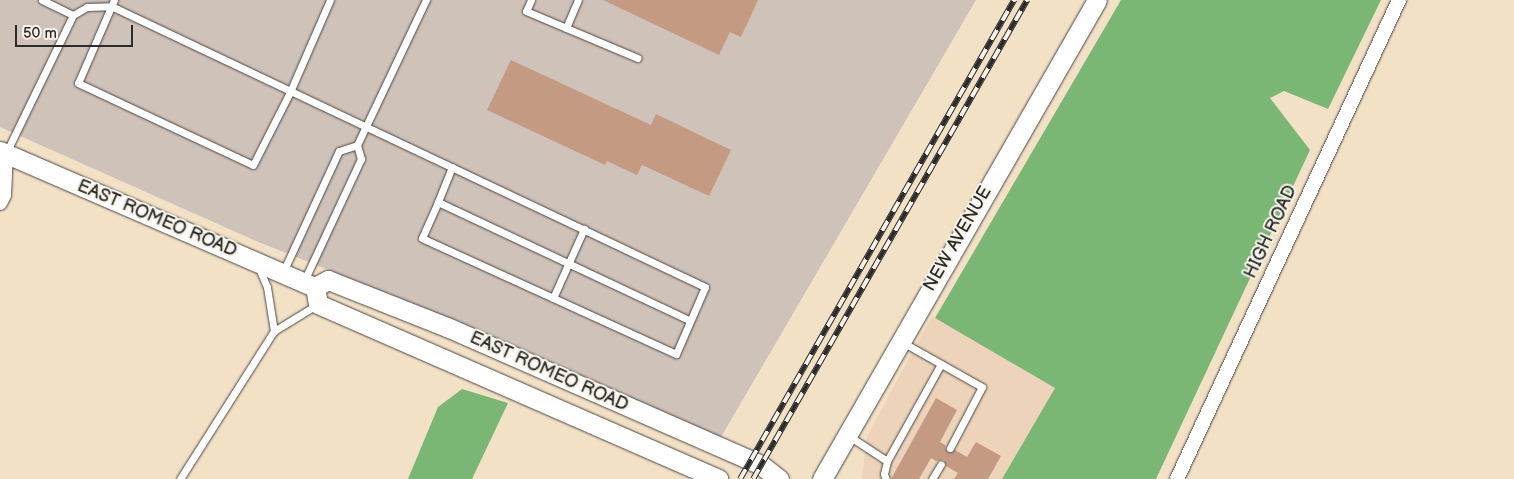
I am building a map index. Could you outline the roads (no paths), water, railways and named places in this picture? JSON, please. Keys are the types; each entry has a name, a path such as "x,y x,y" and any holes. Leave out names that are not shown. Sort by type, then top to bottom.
{"main road":[{"name":"NEW AVENUE","path":"822,479 899,340 1097,0"},
{"name":"EAST ROMEO ROAD","path":"2,154 283,273 312,291 718,479"},
{"name":"EAST ROMEO ROAD","path":"312,291 328,280 447,327 761,465 779,479"}],"street":[{"name":"HIGH ROAD","path":"1177,479 1399,0"},
{"path":"0,203 4,195 2,154"}],"lane":[{"path":"42,0 73,15"},
{"path":"112,3 78,83 252,165 290,92 330,0"},
{"path":"180,479 274,331 312,291 361,159 357,145 426,0"},
{"path":"531,0 526,11 637,58"},
{"path":"566,28 578,0"},
{"path":"2,154 73,15 87,7 112,3 290,92 366,126 705,287 689,320 676,354 422,238 452,167"},
{"path":"283,273 339,151 357,145"},
{"path":"438,202 689,320"},
{"path":"553,298 584,230"},
{"path":"255,262 267,287 274,331"},
{"path":"899,340 982,387 950,448"},
{"path":"886,479 884,474 887,461 941,364"},
{"path":"848,435 887,461"},
{"path":"932,479 941,464"}],"railway":[{"path":"740,479 1014,0"},
{"path":"753,479 1027,0"}]}
